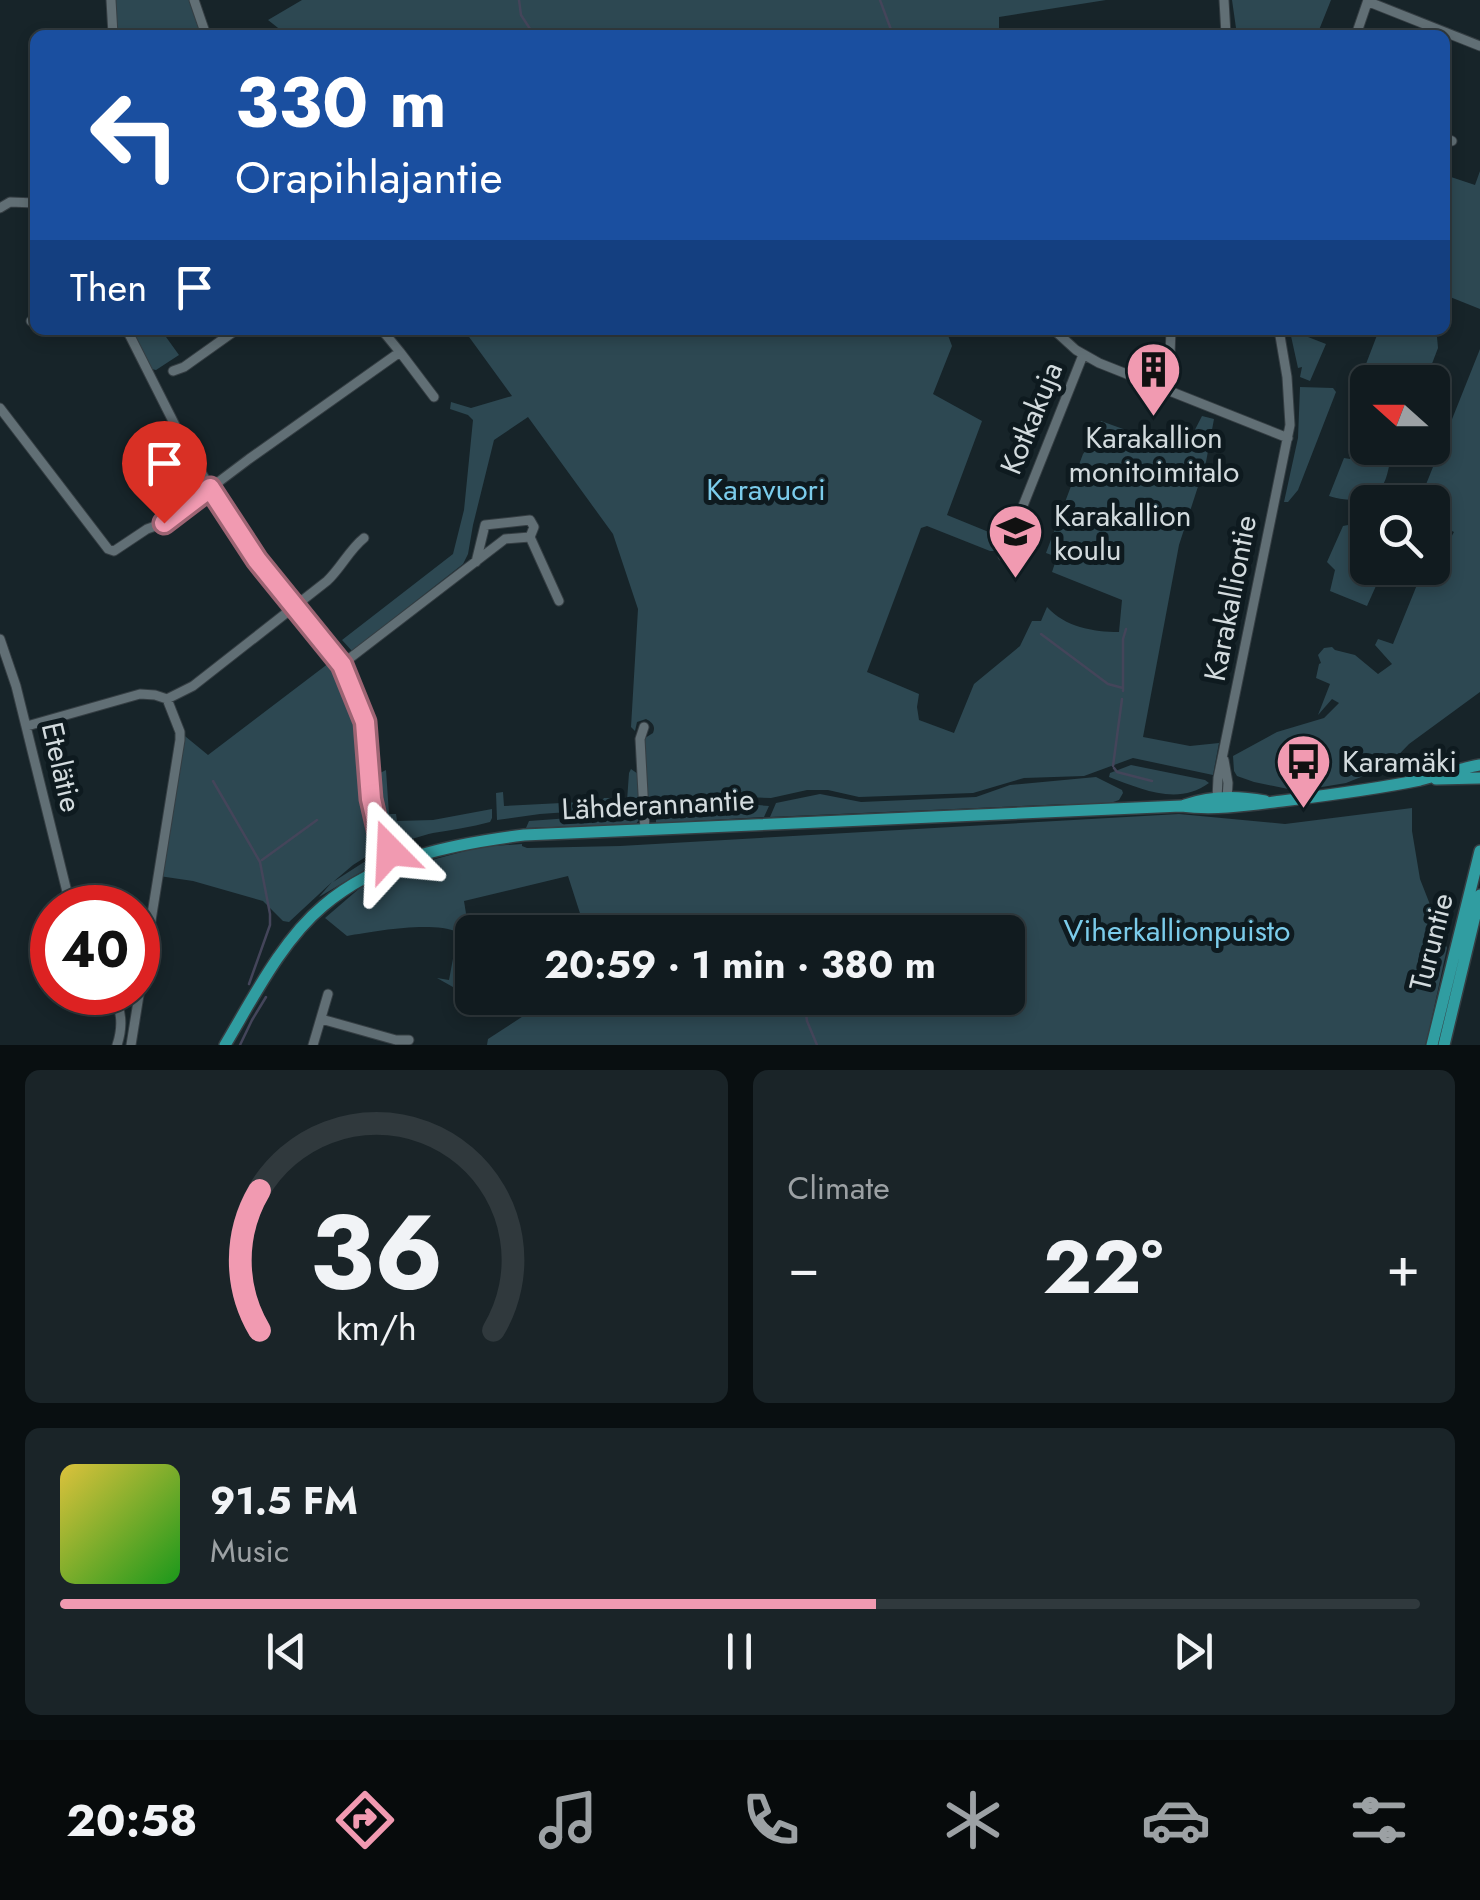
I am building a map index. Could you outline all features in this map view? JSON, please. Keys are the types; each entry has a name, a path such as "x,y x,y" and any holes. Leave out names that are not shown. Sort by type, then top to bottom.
{"main road":[{"name":"Lähderannantie","path":"1422,780 1480,765"},
{"name":"Lähderannantie","path":"225,1045 270,972 321,907 347,887 388,865 440,850 493,839 645,830 1181,806 1198,800 1243,797 1274,802 1422,780 1480,778"},
{"name":"Turuntie","path":"1432,1045 1480,851"},
{"name":"Turuntie","path":"1444,1045 1480,894"}],"street":[{"path":"111,0 114,30"},
{"path":"194,0 204,30"},
{"path":"1224,0 1226,30"},
{"path":"1358,30 1369,1 1441,30"},
{"path":"1450,34 1480,46"},
{"path":"0,208 10,202 30,203"},
{"path":"130,335 210,488 257,560 342,665 365,722 371,799 379,834 389,848 388,865"},
{"path":"173,371 229,335"},
{"path":"386,335 434,397"},
{"path":"1060,335 1083,355 1288,438"},
{"path":"1158,387 1170,354 1171,335"},
{"name":"Karakalliontie","path":"1223,801 1218,778 1288,438 1288,386 1280,335"},
{"path":"0,408 108,549 118,550 147,528 164,523 400,352"},
{"name":"Kotkakuja","path":"1003,556 1083,355"},
{"path":"476,562 485,525 530,520 534,527 530,537 559,601"},
{"path":"342,665 505,539 530,537"},
{"path":"167,700 193,686 294,607 334,574 364,538"},
{"name":"Etelätie","path":"0,639 13,672 65,885"},
{"path":"27,726 140,694 167,700 180,732 132,1045"},
{"path":"644,728 640,740 645,830"},
{"path":"313,1045 328,994"},
{"path":"117,1045 120,1015"},
{"path":"321,1019 396,1040 409,1040"}],"green space":[{"path":"115,0 190,0 201,30 117,30"},
{"path":"302,0 1106,0 999,17 999,30 281,30 268,20"},
{"path":"1232,0 1331,0 1319,30 1236,30"},
{"path":"1480,171 1480,309 1450,297 1450,177 1475,185"},
{"path":"134,335 165,335 179,355 156,370 151,369"},
{"name":"Karavuori","path":"468,335 948,335 952,346 933,394 982,421 947,515 1001,537 995,551 990,551 927,526 921,528 867,672 919,694 919,720 954,733 974,684 1020,646 1032,621 1041,621 1047,607 1080,627 1119,632 1122,600 1052,572 1057,557 1046,553 1083,454 1101,421 1184,451 1202,416 1214,419 1206,462 1179,545 1143,737 1190,746 1219,743 1213,775 1133,758 1084,776 1024,778 973,793 859,797 807,790 771,798 718,796 647,807 643,742 653,733 654,726 646,719 637,722 635,731 631,727 638,609 613,534 528,417 494,440 463,564 352,651 342,640 453,554 464,510 473,420 450,409 451,402 471,408 512,396"},
{"path":"1288,335 1309,335 1326,344 1310,381 1300,377 1302,367 1298,368"},
{"path":"1377,335 1432,335 1437,337 1438,348 1432,365 1366,365"},
{"path":"1480,349 1480,692 1409,744 1382,772 1298,791 1237,776 1233,756 1277,732 1324,718 1339,703 1332,699 1318,715 1330,684 1316,678 1321,663 1318,655 1324,648 1355,655 1378,674 1392,664 1375,645 1378,639 1393,644 1417,585 1450,585 1450,539 1454,532 1450,530 1450,485 1426,485 1434,465 1450,465 1450,424"},
{"path":"1300,387 1333,388 1336,392 1298,490 1284,502 1298,438"},
{"path":"1344,458 1350,459 1350,465 1390,465 1383,485 1350,485 1350,500 1329,496"},
{"path":"1343,526 1350,526 1350,585 1376,585 1367,606 1330,591 1335,570 1327,562"},
{"path":"329,663 350,707 373,846 372,853 333,882 375,855 368,868 319,897 332,882 289,922 263,901 193,881 159,876 180,732 208,755"},
{"path":"1131,765 1209,783 1197,790 1172,794 1109,777 1110,773"},
{"path":"631,769 638,774 639,807 497,820 496,793 503,792 504,806 581,802 583,805 600,803 604,798 627,801"},
{"path":"386,770 389,814 396,814 397,821 433,820 492,809 492,818 490,822 392,840 379,791 378,774"},
{"path":"1096,777 1122,790 1119,800 1105,805 770,817 776,803 820,794 861,802 976,797 1010,785"},
{"path":"724,802 769,806 764,817 656,823 656,812"},
{"name":"Viherkallionpuisto","path":"1412,808 1420,879 1447,948 1426,1045 487,1045 488,1039 525,1015 1025,1015 1025,915 581,915 568,876 464,901 466,915 455,915 455,931 419,927 347,936 325,918 368,881 480,847 620,846 1179,814 1285,824"},
{"path":"638,813 636,824 526,828 529,821"},
{"name":"Viherkallionpuisto","path":"455,948 455,988 437,978 449,980"}],"waterway":[{"path":"519,0 521,15 531,30"},
{"path":"880,0 891,30"},
{"path":"1123,691 1126,629"},
{"path":"1041,634 1108,684 1123,688"},
{"path":"1113,766 1122,699"},
{"path":"1114,768 1152,781"},
{"path":"213,781 260,862 270,914 270,925 249,984"},
{"path":"262,860 317,820"},
{"path":"240,1045 266,997"},
{"path":"806,1015 817,1045"}],"place":[{"name":"Karakallion monitoimitalo","path":"1154,418"},
{"name":"Karakallion koulu","path":"1015,581"},
{"name":"Karamäki","path":"1303,810"}],"route":[{"path":"164,523 210,488 257,560 342,665 365,722 371,799 379,834 390,851"}]}
